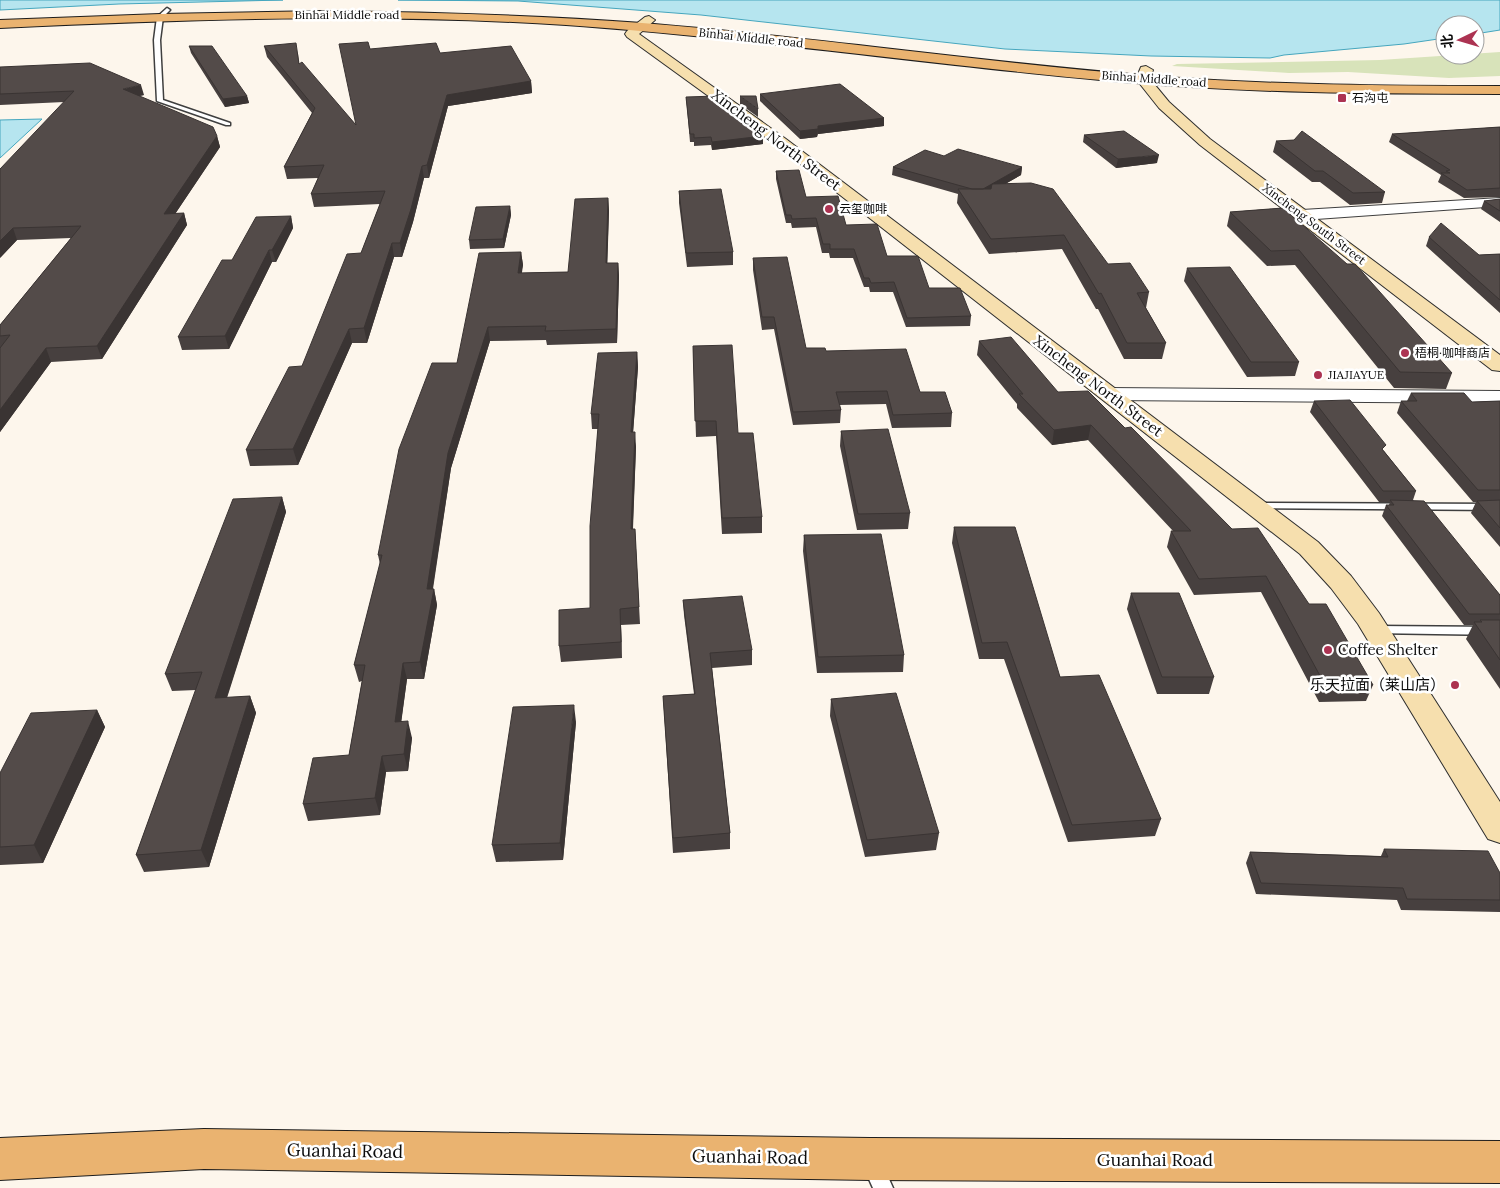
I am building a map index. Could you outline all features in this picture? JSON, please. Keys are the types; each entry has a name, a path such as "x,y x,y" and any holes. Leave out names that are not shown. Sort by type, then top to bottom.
{"main road":[{"name":"Binhai Middle road","path":"0,24 164,14"},
{"name":"Binhai Middle road","path":"0,18 164,14 375,14 644,23 958,62 1145,74 1289,80 1500,80"},
{"name":"Binhai Middle road","path":"1145,74 1294,88 1500,90"},
{"name":"Guanhai Road","path":"0,1159 204,1149 877,1173 1500,1162"}],"street":[{"name":"Xincheng North Street","path":"644,23 630,34 781,142 1108,394 1257,506 1309,548 1341,582 1376,630 1500,830"},
{"name":"Xincheng South Street","path":"1145,74 1162,103 1205,142 1500,365"},
{"path":"1302,215 1500,202"},
{"path":"1108,394 1500,396"}],"lane":[{"path":"164,14 157,40 160,101 228,124"},
{"path":"1257,506 1500,507"},
{"path":"1376,630 1500,632"}],"green space":[{"path":"1500,52 1500,76 1449,78 1348,72 1289,73 1172,66 1177,64 1380,60 1435,56 1435,65 1485,65 1485,53"}],"water":[{"path":"0,0 283,0 119,4 0,10"},
{"path":"398,0 1500,0 1500,30 1485,32 1485,15 1435,15 1435,39 1404,44 1284,55 1270,58 1151,56 1005,49 701,15 518,1"},
{"path":"42,119 0,158 0,120"}],"building":[{"path":"368,42 370,49 436,43 440,53 511,46 531,81 447,95 427,165 422,166 400,243 392,243 364,328 349,329 293,449 246,450 289,367 302,366 347,254 361,253 385,191 311,194 324,165 284,167 315,108 264,46 296,43 299,64 302,62 356,125 339,44"},
{"path":"189,46 212,46 247,96 223,99"},
{"path":"90,63 141,85 123,89 213,127 217,136 164,214 184,213 97,346 46,348 0,410 0,348 10,335 0,336 0,325 81,226 13,228 0,241 0,169 74,91 0,94 0,67"},
{"path":"840,84 884,118 818,126 818,129 800,131 760,94"},
{"path":"716,96 762,129 763,136 712,142 711,137 694,138 694,134 690,134 686,97"},
{"path":"740,96 756,96 758,109"},
{"path":"1500,127 1500,188 1467,190 1441,173 1450,173 1446,171 1450,170 1392,134"},
{"path":"1124,131 1159,155 1118,159 1084,135"},
{"path":"1302,131 1385,192 1353,193 1323,171 1315,171 1276,141 1294,140"},
{"path":"958,149 1022,167 983,189 972,189 893,167 925,150 944,156"},
{"path":"799,170 806,197 838,196 846,225 877,224 887,256 918,256 929,288 960,288 971,316 907,318 894,282 871,283 869,278 864,278 854,249 830,249 830,244 823,244 816,218 792,219 791,215 786,215 776,171"},
{"path":"1031,183 1053,189 1108,264 1130,263 1149,292 1137,293 1166,343 1127,343 1101,293 1099,294 1064,235 991,239 958,189 991,189 992,184"},
{"path":"721,189 733,252 686,253 679,191"},
{"path":"608,198 606,263 618,263 616,329 545,331 546,326 488,327 448,453 427,589 434,589 420,662 403,663 395,722 408,721 404,754 382,756 375,798 303,804 313,758 349,755 365,665 354,665 382,555 378,555 399,449 432,363 457,363 479,253 521,252 518,273 568,272 575,199"},
{"path":"1500,199 1500,211 1484,201"},
{"path":"510,206 503,239 469,240 476,207"},
{"path":"1283,208 1347,264 1355,264 1452,373 1400,372 1299,250 1271,251 1230,212"},
{"path":"291,216 272,250 269,250 225,336 178,337 222,260 232,260 256,217"},
{"path":"1441,223 1479,255 1500,254 1500,300 1429,237"},
{"path":"787,257 806,348 825,348 826,351 906,349 920,392 945,392 952,413 893,415 887,391 836,392 841,410 793,412 774,317 762,317 753,258"},
{"path":"1230,267 1299,362 1251,362 1187,268"},
{"path":"1011,337 1058,392 1088,391 1125,428 1131,427 1232,529 1258,528 1309,604 1326,604 1373,685 1325,685 1266,576 1199,579 1171,531 1191,531 1091,425 1054,430 1019,394 1023,394 979,341"},
{"path":"732,345 738,433 753,433 762,517 722,518 716,421 695,421 693,346"},
{"path":"637,352 631,432 635,432 631,529 635,529 639,607 620,609 621,642 559,646 559,610 590,608 590,526 599,414 591,414 598,353"},
{"path":"1411,393 1464,393 1472,402 1500,401 1500,490 1478,490 1401,401 1417,401"},
{"path":"1350,400 1386,445 1382,449 1416,491 1383,491 1314,401"},
{"path":"888,429 910,513 858,514 841,431"},
{"path":"282,497 215,698 250,696 201,850 136,855 202,672 165,674 233,499"},
{"path":"1390,500 1424,501 1500,595 1500,614 1469,614 1386,505 1394,505"},
{"path":"1500,500 1500,528 1477,501"},
{"path":"954,527 1015,527 1060,677 1099,675 1161,819 1072,825 1007,642 982,643"},
{"path":"881,534 904,655 818,657 804,535"},
{"path":"1131,593 1179,593 1214,677 1162,677"},
{"path":"742,596 752,650 710,653 730,833 673,838 663,696 695,694 683,600"},
{"path":"1480,620 1500,620 1500,660 1474,622 1482,622"},
{"path":"896,693 939,833 867,840 831,699"},
{"path":"574,705 560,843 492,845 513,707"},
{"path":"97,710 34,845 0,847 0,773 31,713"},
{"path":"1384,849 1488,851 1500,873 1500,900 1407,899 1403,888 1261,883 1250,852 1388,857"}],"place":[{"name":"石沟屯","path":"1342,98"},
{"name":"云玺咖啡","path":"829,209"},
{"name":"梧桐·咖啡商店","path":"1405,353"},
{"name":"JIAJIAYUE","path":"1318,375"},
{"name":"Coffee Shelter","path":"1328,650"},
{"name":"乐天拉面（莱山店）","path":"1455,685"}]}
